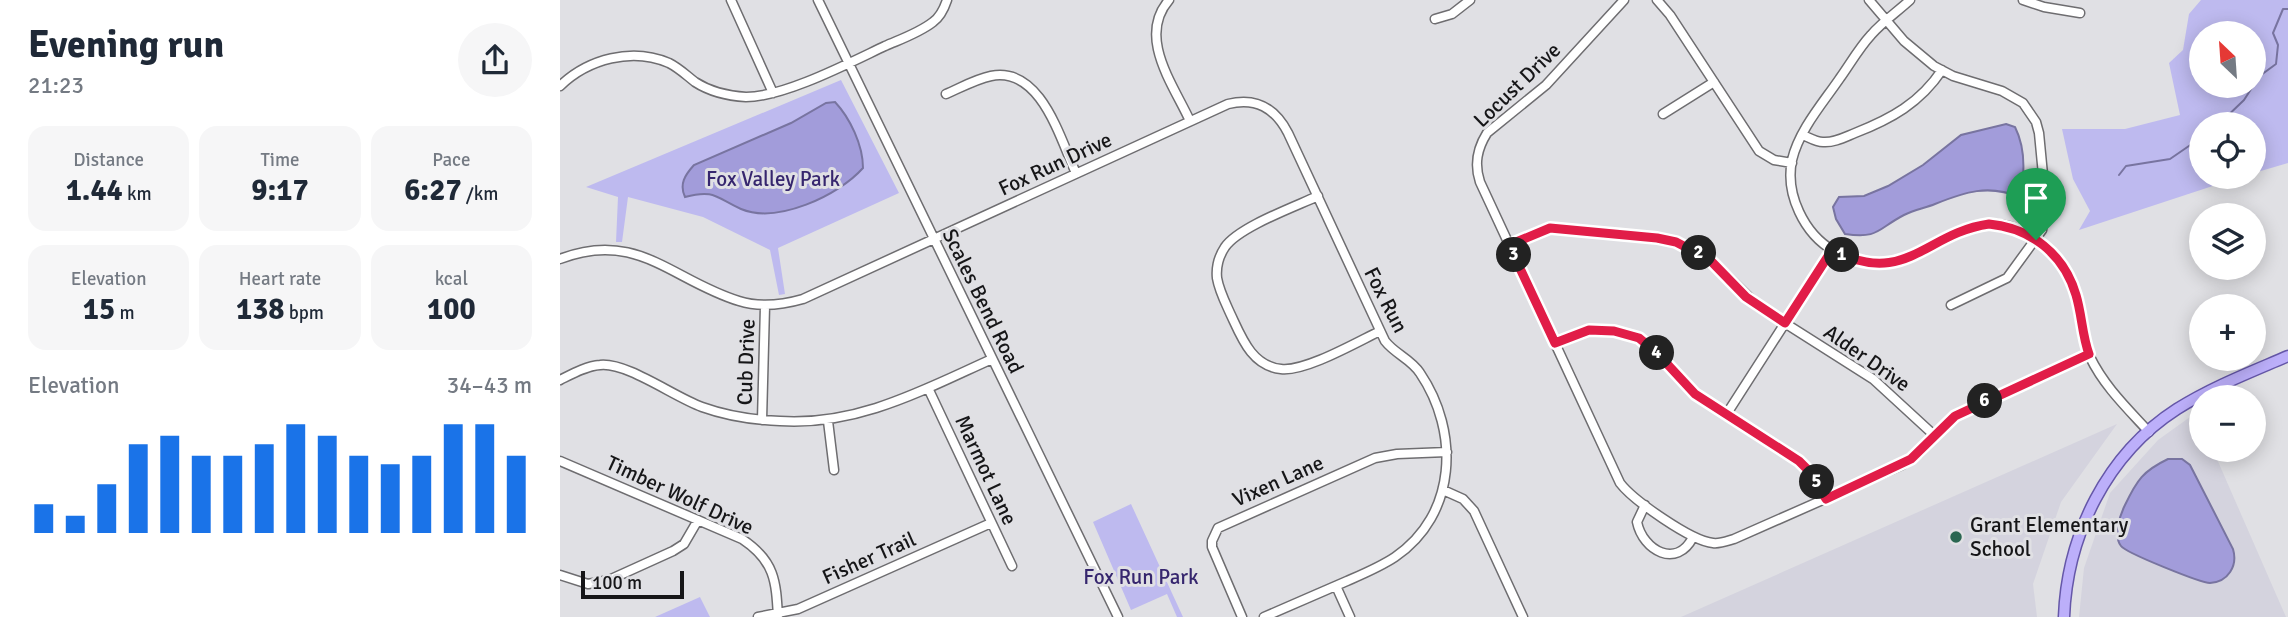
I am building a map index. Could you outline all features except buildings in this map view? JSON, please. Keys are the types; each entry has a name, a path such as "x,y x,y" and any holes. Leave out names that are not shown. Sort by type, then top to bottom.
{"main road":[{"path":"2064,617 2068,570 2087,515 2112,473 2149,432 2175,411 2288,355"}],"street":[{"path":"732,0 773,93"},
{"name":"Scales Bend Road","path":"818,0 1118,617"},
{"path":"560,86 571,75 601,61 638,56 668,63 705,88 716,92 743,97 773,93 849,63 925,27 938,18 947,0"},
{"path":"1169,0 1157,20 1156,45 1190,121"},
{"path":"1435,19 1452,14 1469,0"},
{"name":"Locust Drive","path":"1624,0 1546,85 1487,133 1476,162 1477,172 1509,245 1620,483 1633,497 1693,537 1714,543 1734,539 1902,465 1955,416 2089,354"},
{"path":"1657,0 1670,15 1759,151 1774,160 1791,163"},
{"path":"1869,0 1911,47 1942,70 2013,96 2022,103 2036,122 2046,219 2036,240 2007,278 1951,305"},
{"path":"1910,0 1867,40 1803,135 1791,163 1791,184 1798,210 1812,232 1832,250 1854,260 1893,262 1919,254 1963,230 1989,224 2015,228 2036,240 2060,262 2072,283 2089,354 2108,387 2149,432"},
{"path":"2024,0 2044,7 2080,13"},
{"path":"1803,135 1827,142 1877,124 1906,110 1942,70"},
{"path":"946,94 992,76 1010,76 1026,83 1042,102 1076,173"},
{"path":"1663,114 1714,82"},
{"name":"Fox Run","path":"1190,121 1237,101 1248,101 1267,107 1281,120 1380,331 1391,348 1412,363 1423,378 1442,422 1447,452 1443,490 1430,521 1404,551 1381,566 1264,617"},
{"name":"Fox Run Drive","path":"765,306 803,299 1190,121"},
{"path":"1318,196 1237,235 1221,255 1217,281 1244,342 1250,352 1265,365 1290,369 1306,365 1380,331"},
{"name":"Alder Drive","path":"1509,245 1550,228 1676,242 1710,260 1746,297 1873,379 1935,436"},
{"path":"1726,415 1832,250"},
{"path":"560,259 591,251 628,253 653,259 737,301 765,306"},
{"name":"Cub Drive","path":"762,420 765,306"},
{"path":"1555,343 1589,330 1614,331 1639,338 1657,353 1695,394 1799,461 1810,472 1826,499"},
{"path":"560,380 588,368 614,366 702,407 728,414 762,420 828,421 881,408 992,359"},
{"name":"Marmot Lane","path":"928,388 1012,566"},
{"path":"828,421 834,470"},
{"name":"Vixen Lane","path":"1242,617 1212,547 1218,528 1375,458 1397,454 1447,452"},
{"name":"Timber Wolf Drive","path":"560,461 752,546 776,581 777,615"},
{"path":"1443,490 1463,499 1474,511 1523,617"},
{"path":"1645,506 1637,523 1642,538 1650,547 1661,552 1676,553 1686,548 1693,537"},
{"path":"560,575 588,584 609,580 684,544 698,520"},
{"name":"Fisher Trail","path":"758,617 798,609 992,523"},
{"path":"1336,586 1350,617"}],"shaded area":[{"path":"835,102 855,132 863,168 838,188 806,205 772,213 741,209 709,194 685,197 684,180 694,165 791,123 826,103"},
{"path":"2006,124 2015,127 2023,152 2024,170 2020,197 1987,190 1967,193 1908,213 1877,232 1865,235 1845,234 1836,219 1833,207 1839,197 1864,196 1888,186 1923,165 1961,135"},
{"path":"2189,418 2189,462 2218,462 2286,617 2079,617 2084,568 2110,493 2158,440"},
{"name":"Grant Elementary School","path":"2117,424 2061,502 2033,584 2037,617 1681,617"},
{"path":"2168,459 2182,459 2190,465 2233,549 2233,567 2222,580 2210,583 2193,578 2136,555 2126,550 2119,542 2119,520 2133,489 2147,472"}],"green space":[{"path":"2201,0 2288,0 2288,163 2266,169 2266,112 2189,112 2189,189 2204,189 2079,230 2090,211 2073,179 2062,129 2125,129 2180,115 2169,63 2183,50 2189,14"},
{"name":"Fox Valley Park","path":"841,80 899,193 778,248 785,294 779,295 770,250 703,217 628,197 622,242 616,242 618,197 586,187"},
{"name":"Fox Run Park","path":"1131,504 1183,617 1177,617 1167,594 1131,610 1093,522"},
{"path":"700,597 710,617 655,617"}],"waterway":[{"path":"2266,71 2276,64 2278,45 2273,33 2283,9 2288,9"},
{"path":"2232,112 2245,98"},
{"path":"2119,175 2126,166 2170,159 2189,146"}],"place":[{"name":"Grant Elementary School","path":"1956,537"}],"route":[{"path":"1989,224 2015,228 2036,240 2051,251 2067,272 2077,298 2089,354 1964,411 1955,416 1902,465 1826,499 1810,472 1799,461 1704,402 1639,338 1614,331 1589,330 1555,343 1509,245 1550,228 1676,242 1710,260 1746,297 1785,323 1832,250 1854,260 1893,262 1919,254 1963,230 1989,224"}]}
